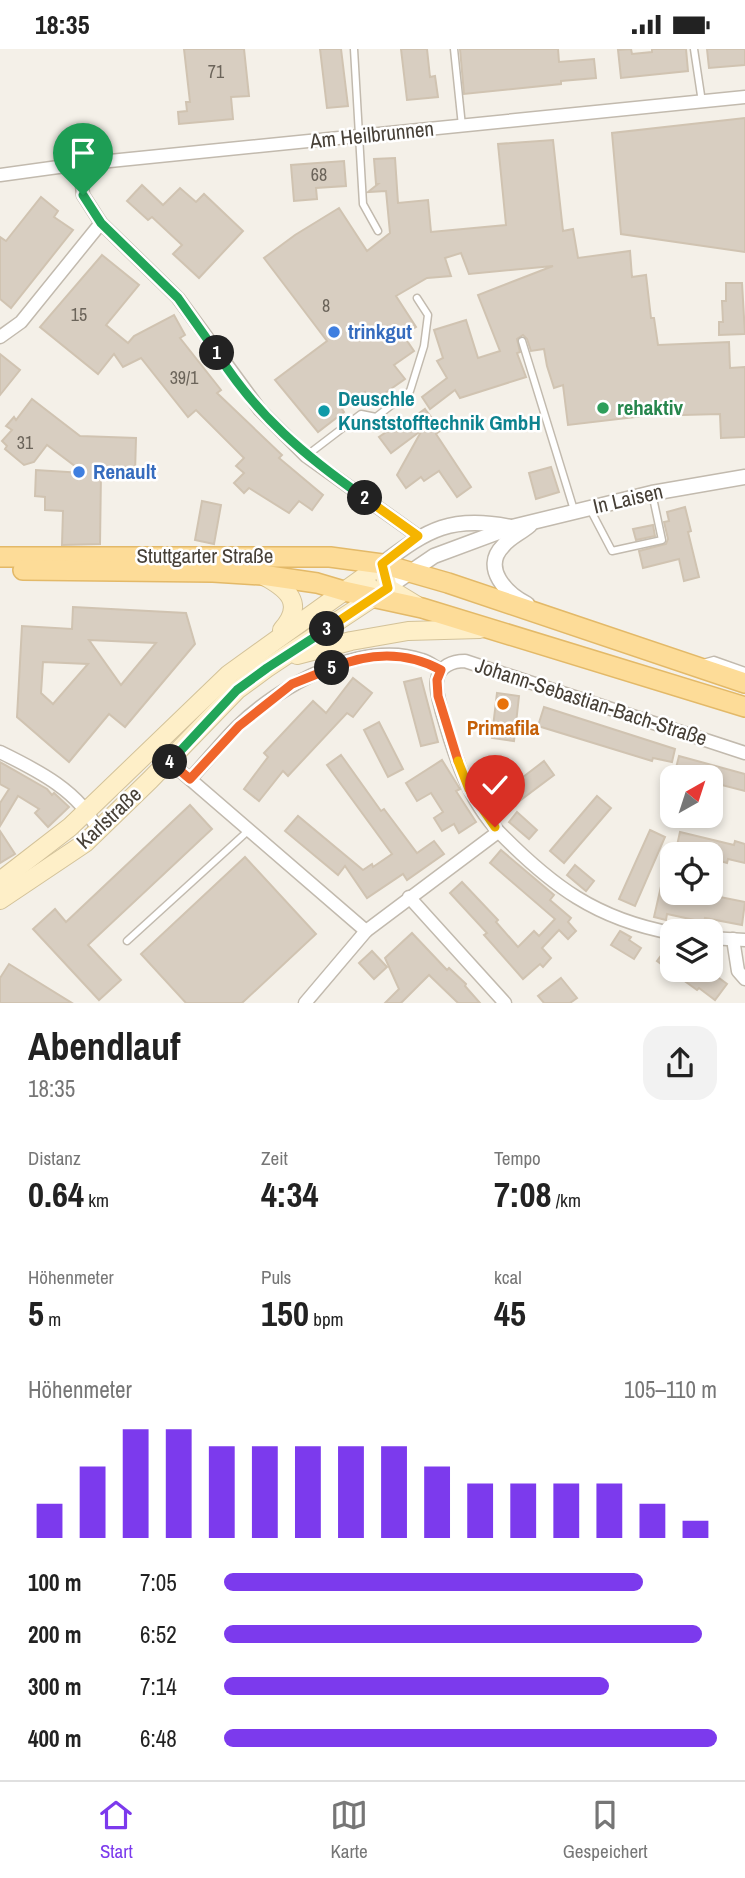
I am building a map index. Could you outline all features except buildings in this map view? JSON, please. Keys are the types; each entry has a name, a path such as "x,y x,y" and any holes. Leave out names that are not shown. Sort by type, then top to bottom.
{"main road":[{"name":"Stuttgarter Straße","path":"0,557 330,557 448,583 745,683"},
{"name":"Karlstraße","path":"0,881 63,834 229,674 344,591 367,566"},
{"path":"367,566 381,592"},
{"name":"Stuttgarter Straße","path":"0,570 213,572 262,575 317,583 344,591 381,592 422,608 745,707"},
{"path":"262,575 277,583 288,593 293,603 291,618 273,641"},
{"name":"Karlstraße","path":"0,900 73,852 97,831 237,690 381,592"},
{"path":"281,659 351,641 408,631 490,629"}],"street":[{"name":"Am Heilbrunnen","path":"0,175 80,164 745,97"},
{"path":"80,164 83,195 101,223 171,289 260,410 306,456 418,536"},
{"path":"0,337 21,322 101,223"},
{"name":"In Laisen","path":"409,573 434,556 512,527 652,493 745,477"},
{"name":"In Laisen","path":"367,566 418,536 444,525 483,521 512,527"},
{"path":"531,524 502,546 496,556 498,580 513,597 547,615"},
{"name":"Karlstraße","path":"381,592 409,573"},
{"name":"Johann-Sebastian-Bach-Straße","path":"190,779 239,726 292,684 350,660 391,655 422,660 441,670 452,661 465,661 745,753"},
{"path":"441,670 437,680 438,696 452,745 469,789 498,831 583,903 614,918 660,930"},
{"path":"153,747 366,931"},
{"path":"0,752 39,772 73,798 87,812 97,831"},
{"path":"305,1003 366,931 498,831"},
{"path":"409,897 505,1003"},
{"path":"739,939 737,971 745,979"}],"lane":[{"path":"355,49 363,204 378,231"},
{"path":"454,49 462,126"},
{"path":"694,49 702,102"},
{"path":"306,456 361,414 376,417 410,391 424,346 428,315 417,298"},
{"path":"523,341 582,510 612,551 662,540 652,493"},
{"path":"692,666 714,660 745,671"},
{"path":"127,941 249,830"}],"place":[{"name":"trinkgut","path":"334,332"},
{"name":"rehaktiv","path":"603,408"},
{"name":"Deuschle Kunststofftechnik GmbH","path":"324,411"},
{"name":"Renault","path":"79,472"},
{"name":"Primafila","path":"503,704"}],"route":[{"path":"83,195 101,223 178,298 246,393 287,439 306,456 418,536 382,564 388,588 237,690 169,761 190,779 239,726 292,684 350,660 391,655 422,660 441,670 437,680 438,696 452,745 469,789 495,827"}]}
